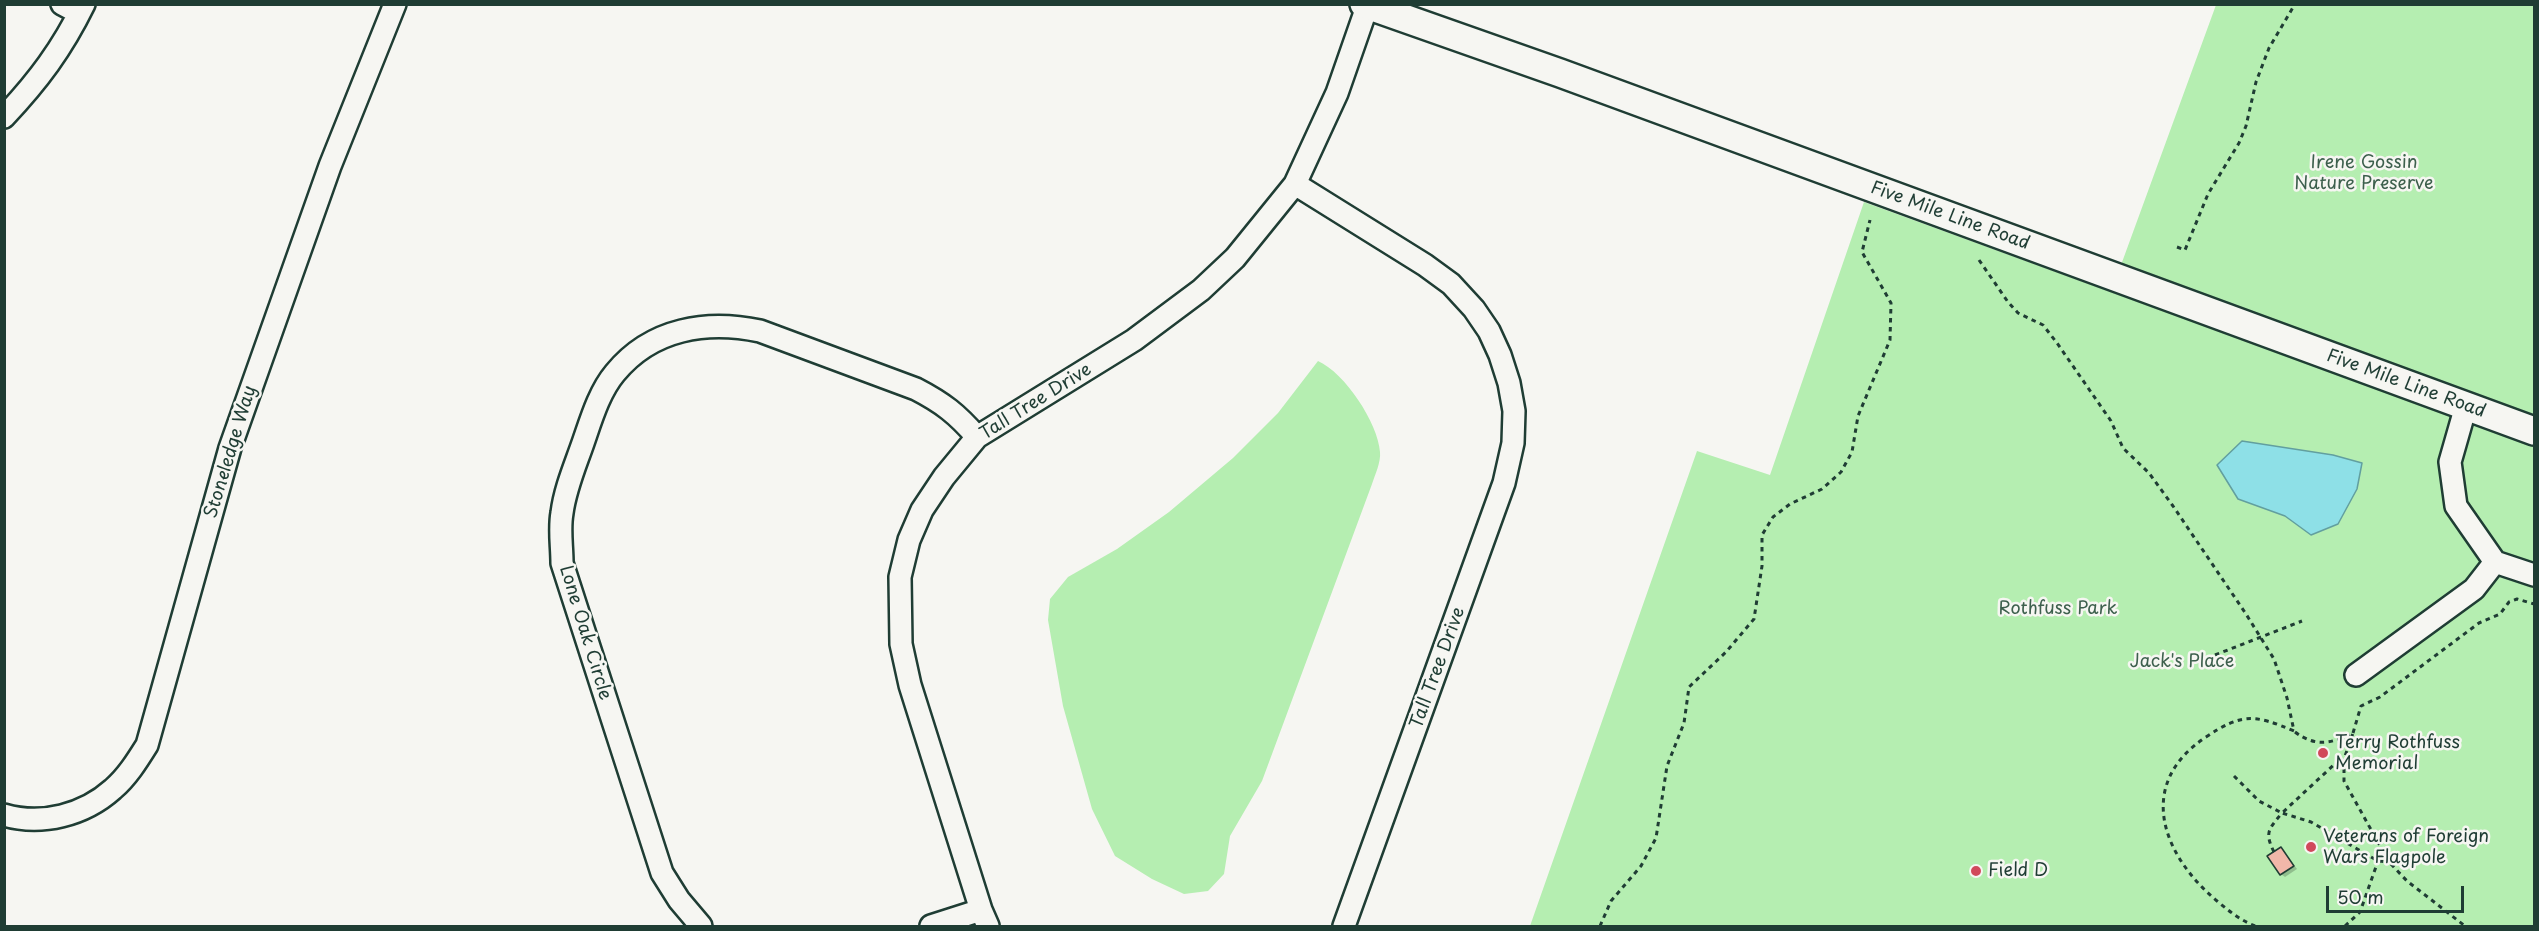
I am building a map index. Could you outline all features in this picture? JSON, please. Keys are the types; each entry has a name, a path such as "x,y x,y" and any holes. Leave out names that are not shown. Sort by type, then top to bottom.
{"main road":[{"name":"Five Mile Line Road","path":"1367,5 1571,77 2535,432"}],"street":[{"name":"Stoneledge Way","path":"4,815 36,820 65,815 91,805 113,789 131,769 147,745 230,448 330,166 395,4"},
{"name":"Tall Tree Drive","path":"985,918 910,685 901,644 900,577 909,540 922,510 944,477 977,437 1134,340 1168,316 1234,258 1295,184 1337,93 1367,5"},
{"path":"4,117 44,74 62,48 75,7"},
{"name":"Tall Tree Drive","path":"1295,184 1451,284 1474,309 1489,331 1500,354 1509,383 1514,411 1514,443 1504,483 1344,927"},
{"name":"Lone Oak Circle","path":"701,927 662,873 562,563 561,515 565,496 591,422 614,373 633,355 657,339 682,329 709,325 733,325 760,331 916,389 957,414 977,437"},
{"path":"2466,406 2450,462 2456,506 2495,562 2535,575"},
{"path":"2356,675 2474,589 2495,562"},
{"path":"931,927 985,918"}],"path":[{"path":"2177,247 2185,250 2208,194 2239,143 2269,48 2295,4"},
{"path":"1600,927 1611,901 1641,866 1656,838 1667,766 1683,723 1689,687 1726,652 1754,619 1762,566 1762,535 1773,517 1790,504 1822,489 1841,472 1852,452 1858,416 1890,340 1891,303 1862,252 1870,220"},
{"path":"1978,260 2008,302 2019,313 2043,325 2057,342 2111,422 2123,448 2149,473 2173,506 2274,659 2295,731"},
{"path":"2465,927 2407,881 2389,862 2344,781 2344,759 2361,706 2380,698 2479,623 2500,614 2509,602 2517,599 2535,604"},
{"path":"2215,655 2302,621"},
{"path":"2254,927 2240,920 2204,890 2178,859 2169,839 2163,816 2164,796 2171,774 2183,755 2231,721 2245,718 2258,719 2295,731 2313,743 2338,741 2353,733"},
{"path":"2274,852 2268,840 2268,831 2282,813 2338,761 2344,759"},
{"path":"2234,776 2259,801 2282,813 2311,822 2378,861 2389,862"},
{"path":"2345,927 2360,912 2378,861"}],"green space":[{"name":"Irene Gossin Nature Preserve","path":"2216,5 2534,5 2534,415 2121,265"},
{"name":"Rothfuss Park","path":"1864,202 2534,446 2534,926 1530,926 1697,451 1770,475"},
{"path":"1318,361 1339,376 1367,414 1378,440 1379,464 1262,781 1230,836 1224,874 1208,891 1184,894 1152,879 1115,856 1092,809 1063,706 1048,620 1050,599 1068,577 1117,549 1169,512 1233,458 1278,413"}],"water":[{"path":"2242,441 2333,455 2362,463 2357,489 2338,524 2311,535 2285,516 2238,499 2217,465"}],"building":[{"path":"2281,847 2294,866 2280,875 2267,856"}],"place":[{"name":"Terry Rothfuss Memorial","path":"2323,753"},
{"name":"Veterans of Foreign Wars Flagpole","path":"2311,847"},
{"name":"Field D","path":"1976,871"}],"park label":[{"name":"Jack's Place","path":"2182,662"}]}
